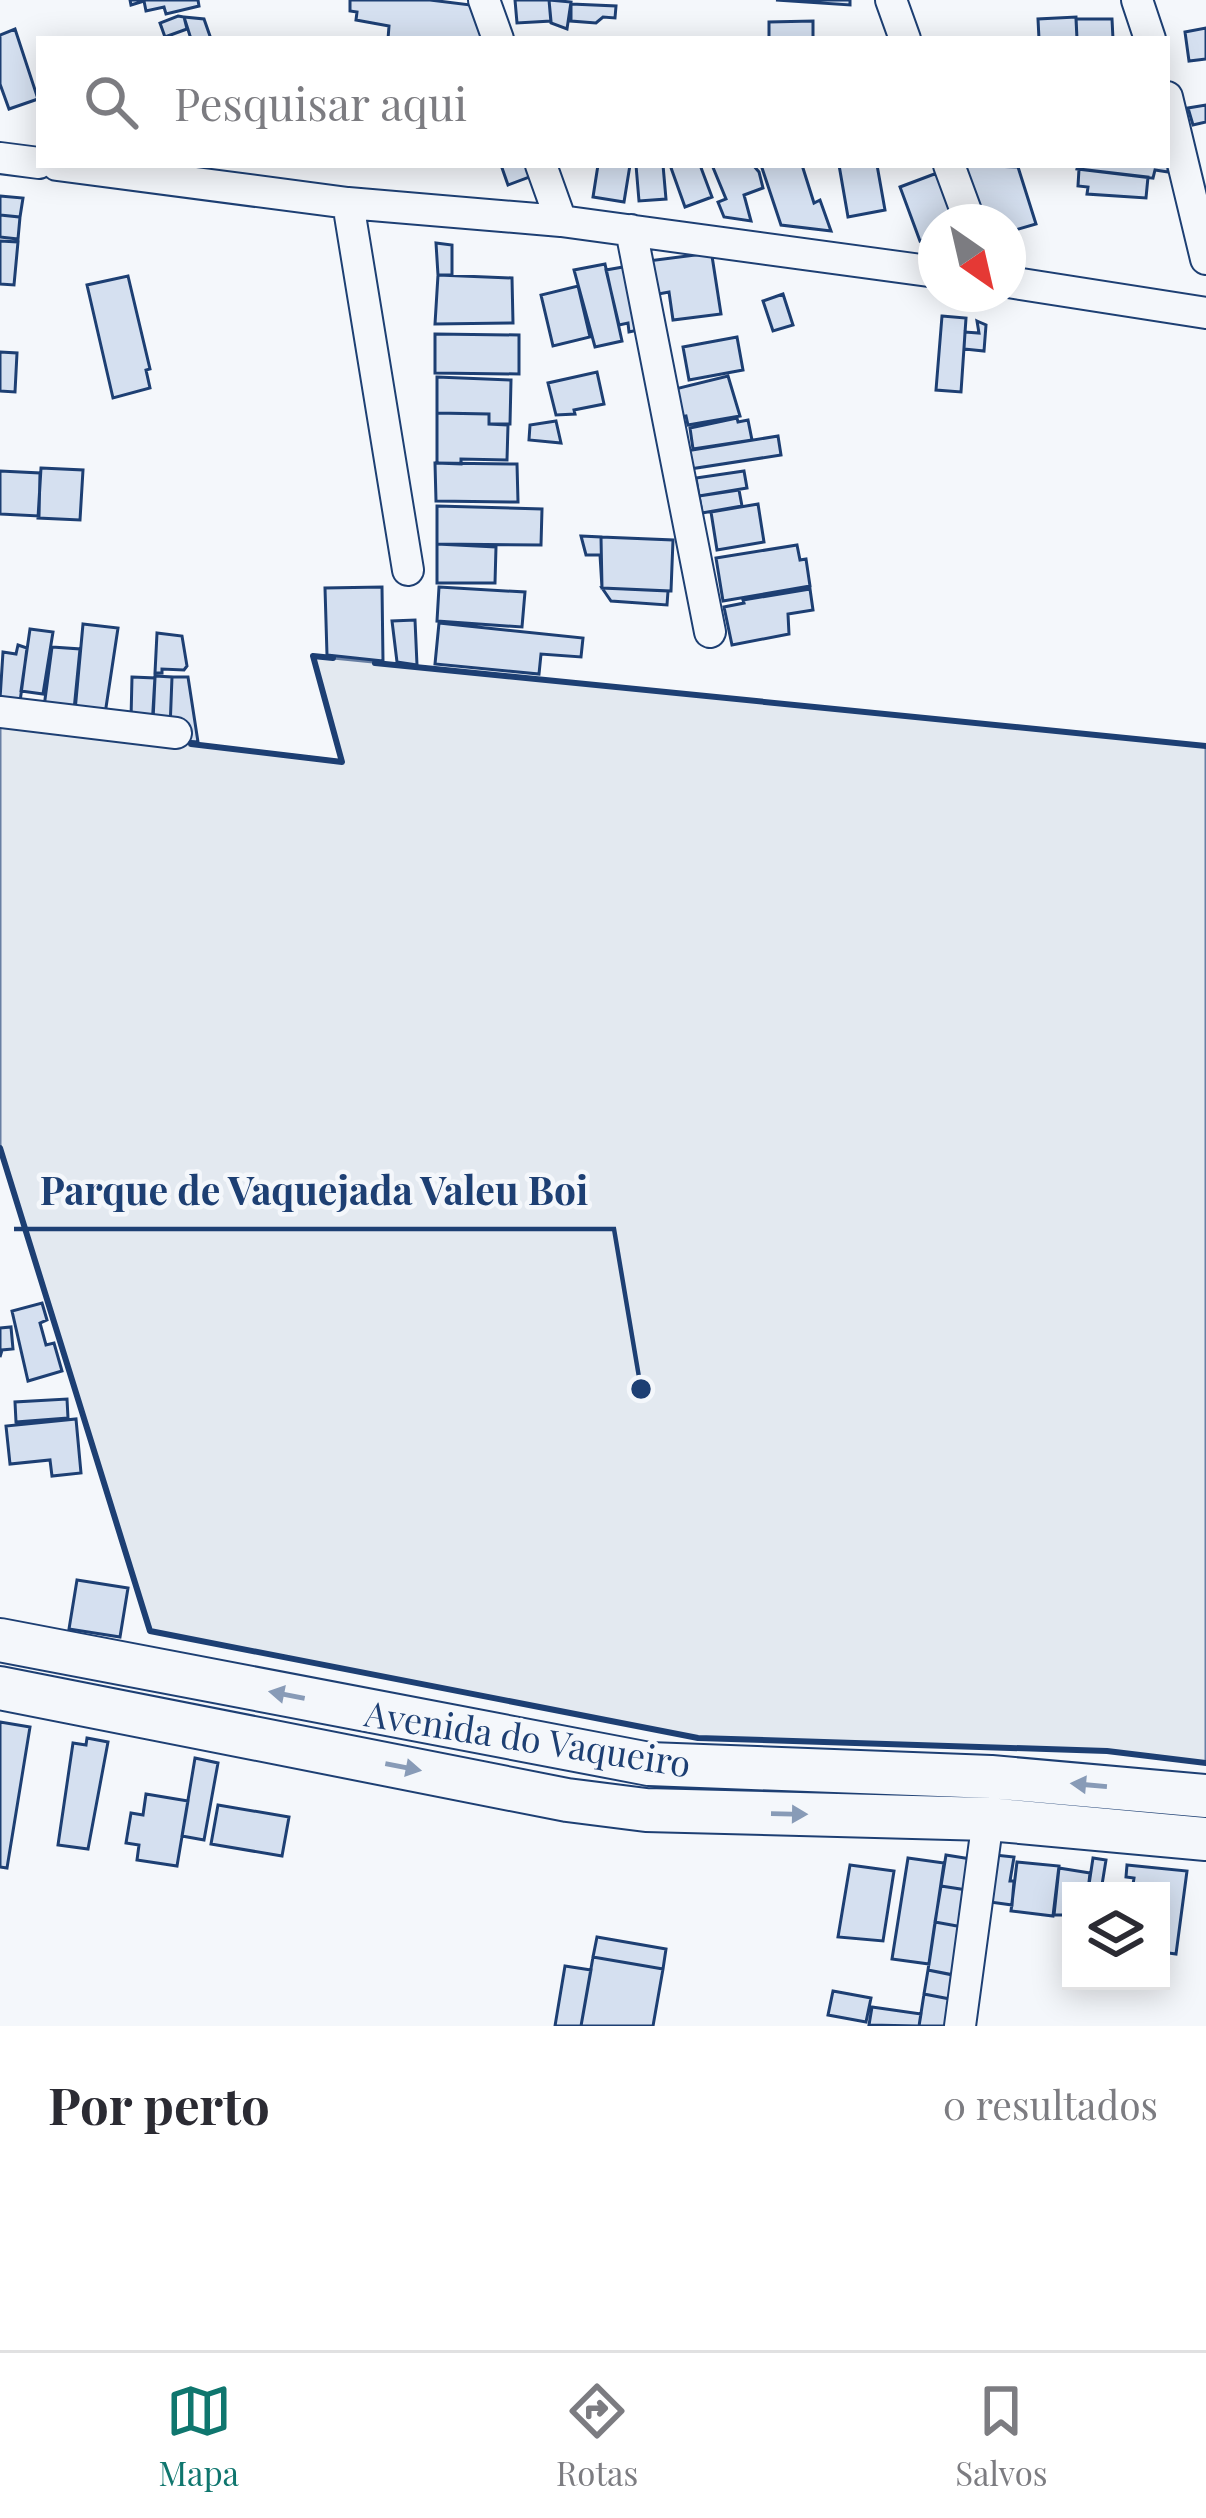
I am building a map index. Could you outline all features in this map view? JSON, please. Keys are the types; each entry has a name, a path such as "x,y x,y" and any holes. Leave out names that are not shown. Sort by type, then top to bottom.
{"street":[{"path":"484,0 497,36"},
{"path":"891,0 904,36"},
{"path":"1137,0 1149,36"},
{"path":"1170,109 1206,259"},
{"path":"0,158 36,163"},
{"path":"80,168 348,203 561,221 918,270"},
{"path":"543,168 561,221"},
{"path":"951,168 964,204"},
{"path":"348,203 408,570"},
{"path":"632,230 710,632"},
{"path":"1026,285 1206,313"},
{"path":"0,712 176,733"},
{"name":"Avenida do Vaqueiro","path":"0,1640 649,1764 991,1777 1206,1796"},
{"path":"59,1700 70,1653"},
{"path":"143,1715 153,1669"},
{"name":"Avenida do Vaqueiro","path":"0,1688 567,1800 646,1810 988,1819 1206,1839"},
{"path":"646,1810 649,1764"},
{"path":"960,2026 988,1819"}],"shaded area":[{"path":"313,656 1206,746 1206,1763 1107,1751 698,1738 150,1631 0,1148 0,721 341,761"}],"building":[{"path":"130,0 198,0 199,6 166,14 164,7 146,11 144,1 131,5"},
{"path":"350,0 430,0 479,6 487,36 388,36 389,26 356,20 357,12 350,11"},
{"path":"515,0 549,0 551,21 517,23"},
{"path":"549,0 571,2 567,29 551,23"},
{"path":"776,0 850,0 850,5"},
{"path":"571,4 616,6 615,18 603,17 596,23 571,21"},
{"path":"184,17 187,29 165,36 160,23"},
{"path":"184,17 204,19 210,36 190,36"},
{"path":"1076,17 1077,36 1039,36 1038,19"},
{"path":"1076,19 1112,19 1113,36 1077,36"},
{"path":"813,21 813,36 769,36 769,22"},
{"path":"1206,28 1206,59 1189,61 1185,32"},
{"path":"15,29 36,93 36,100 9,109 0,84 0,35"},
{"path":"1206,105 1206,122 1193,125 1188,108"},
{"path":"502,168 532,168 535,175 508,185"},
{"path":"598,168 630,168 624,202 593,197"},
{"path":"636,168 663,168 666,199 639,201"},
{"path":"671,168 701,168 712,197 685,207"},
{"path":"713,168 756,168 763,188 744,195 751,221 724,217 718,202 726,199"},
{"path":"762,168 803,168 814,203 820,200 831,231 781,225"},
{"path":"840,168 878,168 885,210 848,217"},
{"path":"966,168 1018,168 1036,224 1026,227 1026,204 977,204"},
{"path":"1168,168 1168,172 1155,170 1153,178 1077,169"},
{"path":"1079,169 1148,177 1146,198 1087,194 1088,187 1078,186"},
{"path":"937,173 948,204 918,204 918,236 900,187"},
{"path":"0,196 23,198 20,217 0,215"},
{"path":"0,215 20,217 18,239 0,237"},
{"path":"0,241 18,242 14,285 0,284"},
{"path":"436,243 452,245 452,275 438,275"},
{"path":"712,256 721,314 673,320 669,292 653,295 648,261"},
{"path":"605,264 622,341 595,347 574,270"},
{"path":"623,267 638,330 629,332 628,323 619,325 606,270"},
{"path":"438,275 512,278 513,323 435,324"},
{"path":"128,276 150,369 146,370 150,388 113,398 87,285"},
{"path":"578,286 590,337 553,346 541,295"},
{"path":"783,294 793,325 773,331 763,301"},
{"path":"942,316 966,318 961,392 936,390"},
{"path":"977,321 986,325 984,351 964,349 965,332 979,333"},
{"path":"435,334 519,335 519,374 435,373"},
{"path":"737,337 743,370 689,380 683,347"},
{"path":"0,352 17,353 15,392 0,391"},
{"path":"597,372 604,404 556,415 548,383"},
{"path":"728,376 740,416 688,425 686,416 680,417 675,389"},
{"path":"437,377 511,380 510,424 489,424 489,414 437,413"},
{"path":"437,413 489,414 489,424 508,425 507,460 437,463"},
{"path":"737,418 738,422 748,420 752,440 693,449 690,428"},
{"path":"556,421 561,443 529,440 530,425"},
{"path":"778,436 781,455 690,469 686,451"},
{"path":"435,463 517,464 518,502 436,501"},
{"path":"41,468 83,470 80,520 38,518"},
{"path":"0,471 40,473 39,516 0,514"},
{"path":"744,471 747,488 699,496 696,478"},
{"path":"739,490 742,506 702,513 699,496"},
{"path":"758,504 764,542 717,550 711,512"},
{"path":"437,506 542,509 541,545 437,544"},
{"path":"581,536 601,537 602,588 600,555 586,555"},
{"path":"601,537 673,540 671,591 602,588"},
{"path":"437,544 496,547 495,583 437,583"},
{"path":"797,545 800,560 806,559 810,586 723,601 716,558"},
{"path":"382,587 383,661 327,655 325,588"},
{"path":"439,587 525,592 522,627 437,621"},
{"path":"602,588 668,591 667,605 611,601"},
{"path":"810,589 813,610 788,614 789,634 732,645 724,607"},
{"path":"415,620 417,665 397,662 392,621"},
{"path":"439,623 583,638 581,657 541,654 539,674 435,664"},
{"path":"83,624 118,628 105,714 75,711"},
{"path":"30,629 53,632 43,694 21,691"},
{"path":"157,633 182,636 184,670 155,673"},
{"path":"18,645 27,648 20,702 0,699 3,652 16,654"},
{"path":"52,647 80,649 74,710 44,707"},
{"path":"155,676 172,677 170,729 152,727"},
{"path":"132,677 155,678 153,721 131,719"},
{"path":"172,677 188,677 198,742 185,741 170,729"},
{"path":"42,1303 47,1320 40,1323 46,1345 54,1343 62,1371 28,1381 12,1311"},
{"path":"11,1327 13,1349 2,1350 0,1357 0,1328"},
{"path":"67,1399 68,1418 16,1422 15,1402"},
{"path":"76,1419 81,1473 52,1476 50,1460 10,1464 6,1426"},
{"path":"77,1580 128,1588 120,1637 69,1629"},
{"path":"0,1722 30,1727 7,1868 0,1867"},
{"path":"87,1738 108,1742 88,1849 58,1845 73,1743 86,1745"},
{"path":"195,1758 218,1763 204,1840 182,1836"},
{"path":"146,1794 188,1801 177,1866 137,1860 139,1845 126,1843 131,1813 143,1815"},
{"path":"218,1805 289,1817 282,1856 211,1844"},
{"path":"946,1855 971,1859 967,1890 941,1886"},
{"path":"995,1855 1014,1857 1012,1905 990,1902"},
{"path":"908,1858 944,1863 929,1964 892,1959"},
{"path":"1093,1858 1106,1860 1102,1882 1089,1882"},
{"path":"1017,1862 1059,1866 1053,1916 1011,1911"},
{"path":"850,1865 894,1871 883,1941 838,1937"},
{"path":"1127,1865 1187,1871 1176,1954 1170,1953 1170,1882 1133,1882 1134,1878 1126,1877"},
{"path":"1059,1868 1090,1873 1089,1882 1062,1882 1062,1915 1054,1915"},
{"path":"941,1886 967,1890 968,1928 935,1922"},
{"path":"935,1922 968,1928 962,1977 928,1970"},
{"path":"597,1937 666,1949 663,1969 593,1957"},
{"path":"593,1957 663,1969 653,2026 581,2026"},
{"path":"565,1966 591,1970 581,2026 555,2026"},
{"path":"928,1970 959,1976 955,2000 924,1994"},
{"path":"833,1991 871,1998 866,2022 828,2015"},
{"path":"924,1994 955,2000 951,2026 919,2026"},
{"path":"872,2007 921,2014 919,2026 869,2025"}],"wall":[{"path":"191,744 342,762 313,656 333,658"},
{"path":"375,663 1206,746"},
{"path":"0,1148 150,1631 698,1738 1107,1751 1206,1763"}],"place":[{"name":"Parque de Vaquejada Valeu Boi","path":"641,1389"}]}
